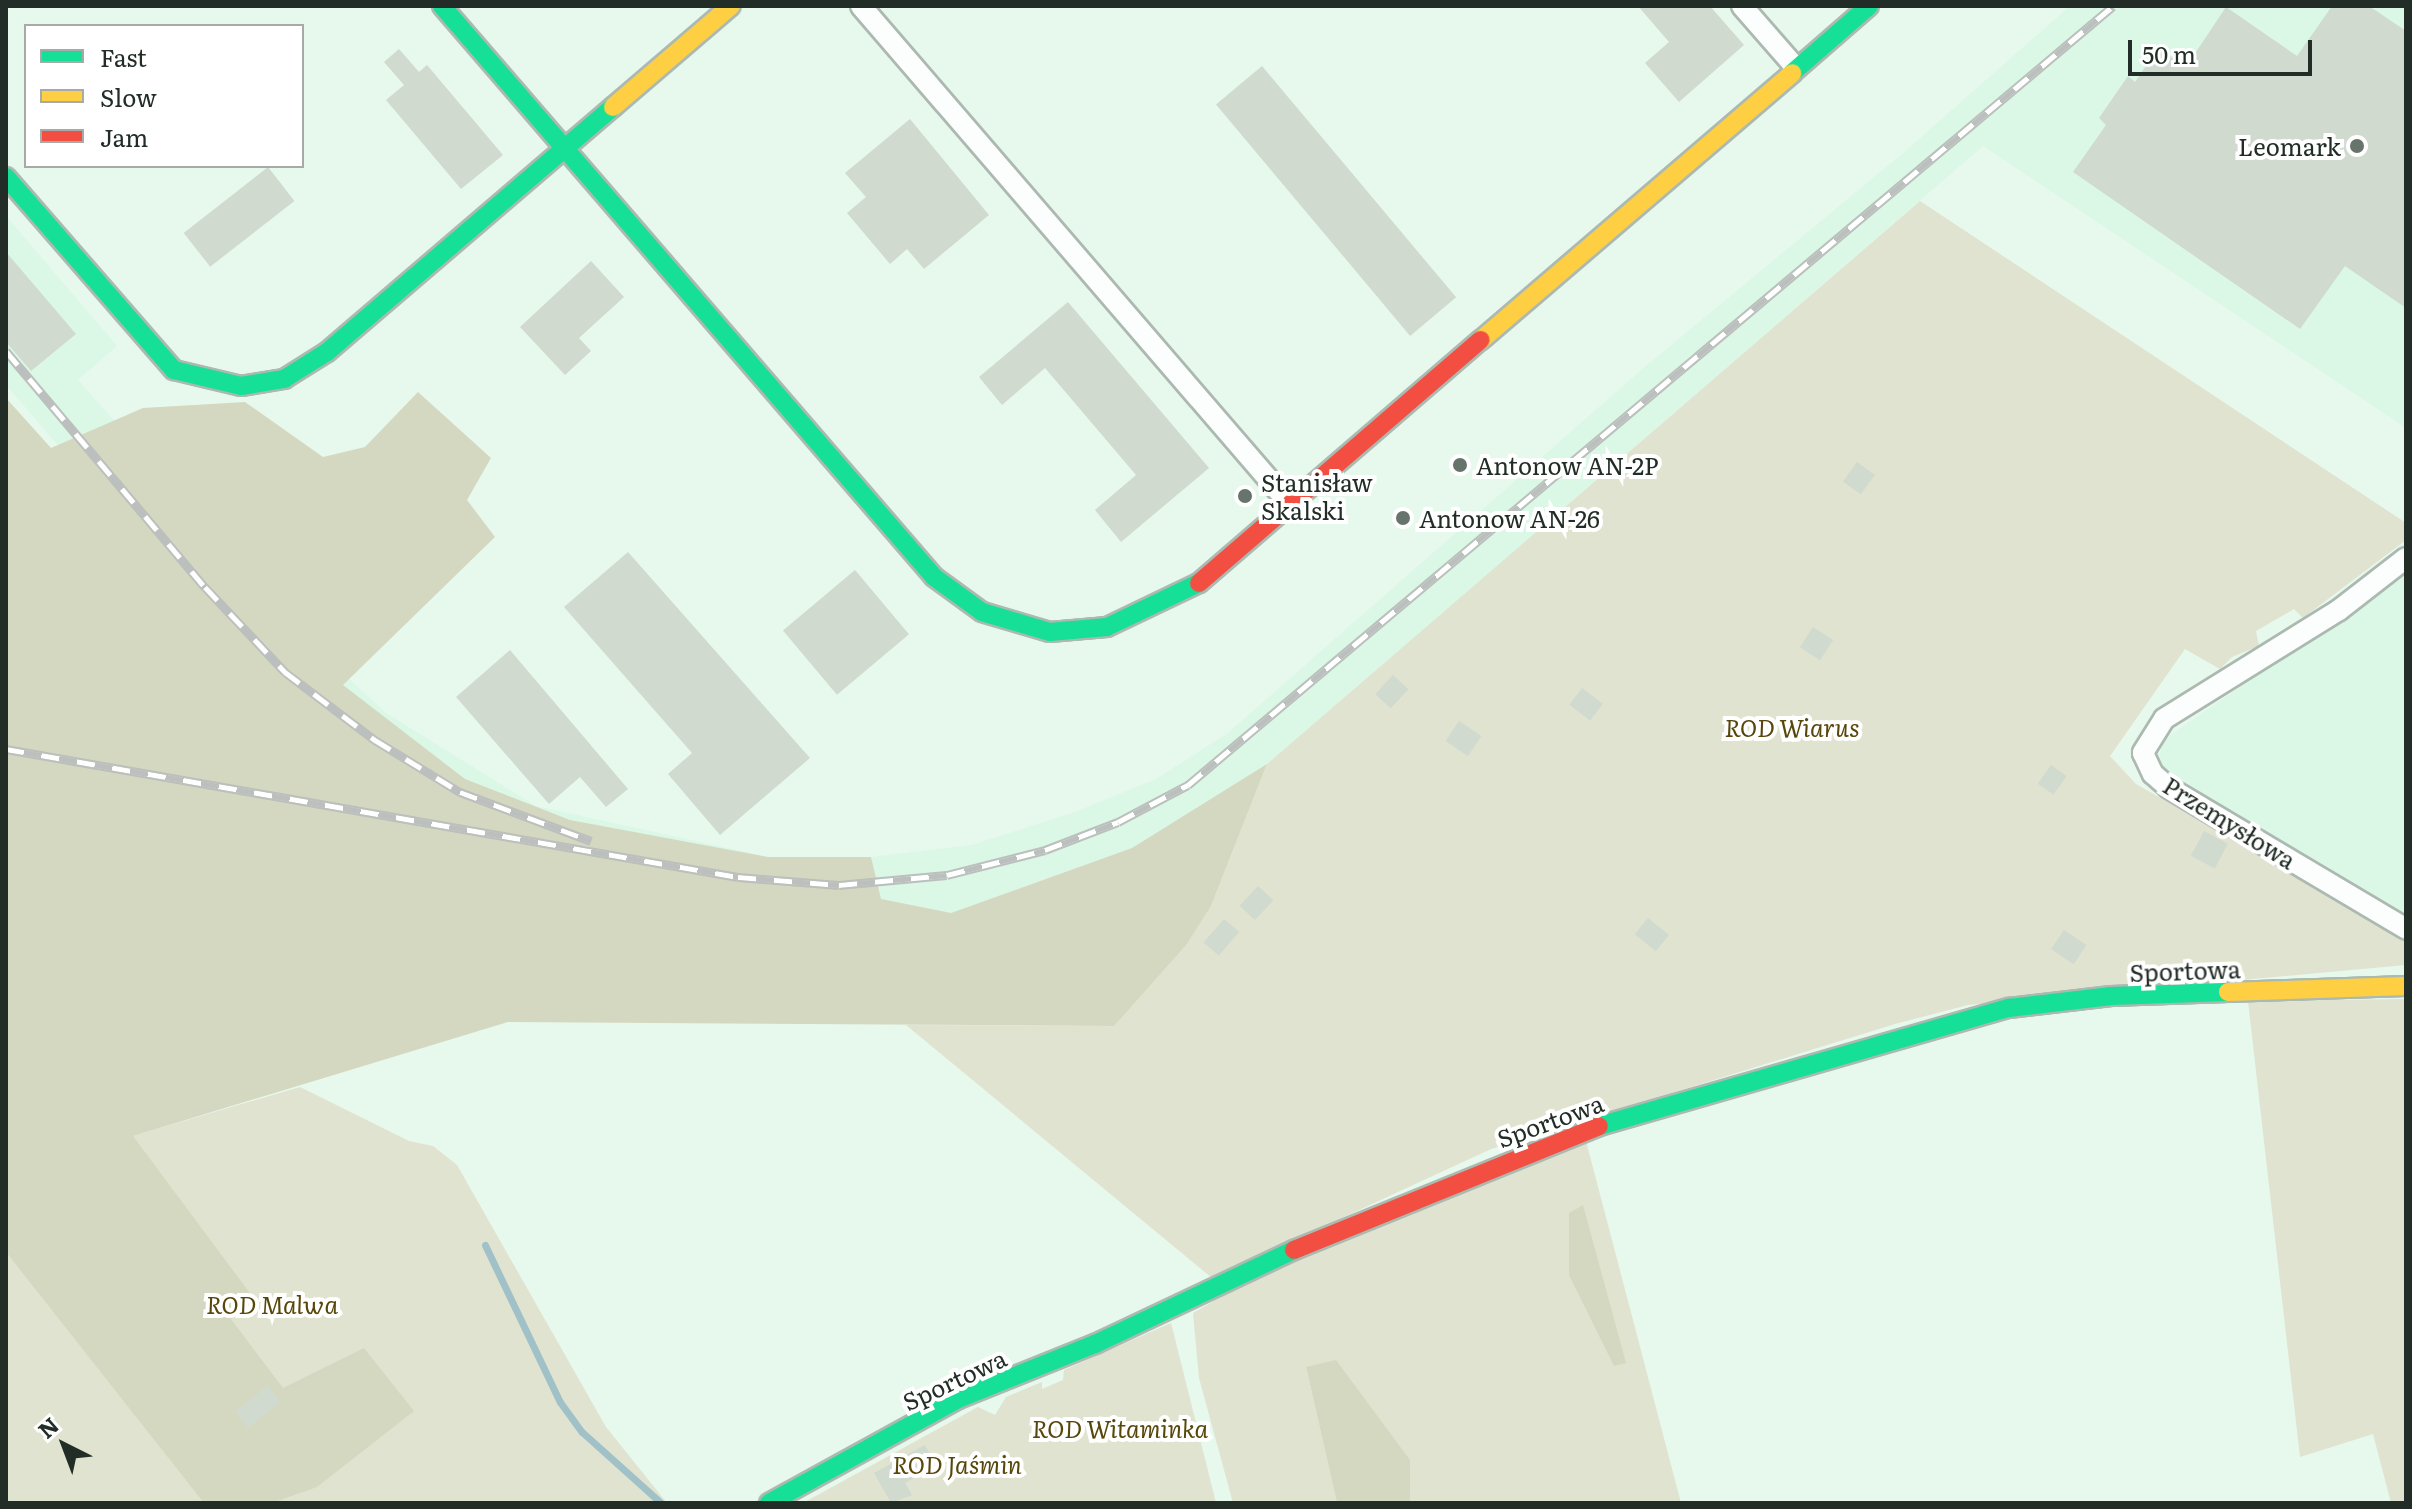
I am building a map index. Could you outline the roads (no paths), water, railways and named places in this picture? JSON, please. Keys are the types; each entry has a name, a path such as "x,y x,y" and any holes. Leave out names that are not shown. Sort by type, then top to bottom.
{"street":[{"path":"442,6 934,577 982,612 1050,632 1107,627 1194,587 1869,6"},
{"path":"6,177 174,370 241,386 284,379 327,352 731,6"},
{"path":"861,6 1289,503"},
{"path":"1742,6 1796,68"},
{"name":"Przemysłowa","path":"2406,558 2339,610 2164,719 2143,753 2153,774 2169,788 2406,929"},
{"name":"Sportowa","path":"769,1503 958,1399 1095,1344 1340,1228 1592,1128 2009,1008 2111,996 2406,986"}],"waterway":[{"path":"485,1245 560,1402 582,1432 661,1503"}],"railway":[{"path":"6,749 738,877 839,885 947,875 1045,850 1118,822 1188,785 2113,6"},
{"path":"6,351 205,587 285,672 375,740 460,792 591,841"}],"place":[{"name":"Leomark","path":"2357,146"},
{"name":"Antonow AN-2P","path":"1460,465"},
{"name":"Stanisław Skalski","path":"1245,496"},
{"name":"Antonow AN-26","path":"1403,518"}],"park label":[{"name":"ROD Wiarus","path":"1792,727"},
{"name":"ROD Malwa","path":"272,1304"},
{"name":"ROD Witaminka","path":"1120,1428"},
{"name":"ROD Jaśmin","path":"957,1464"}]}
